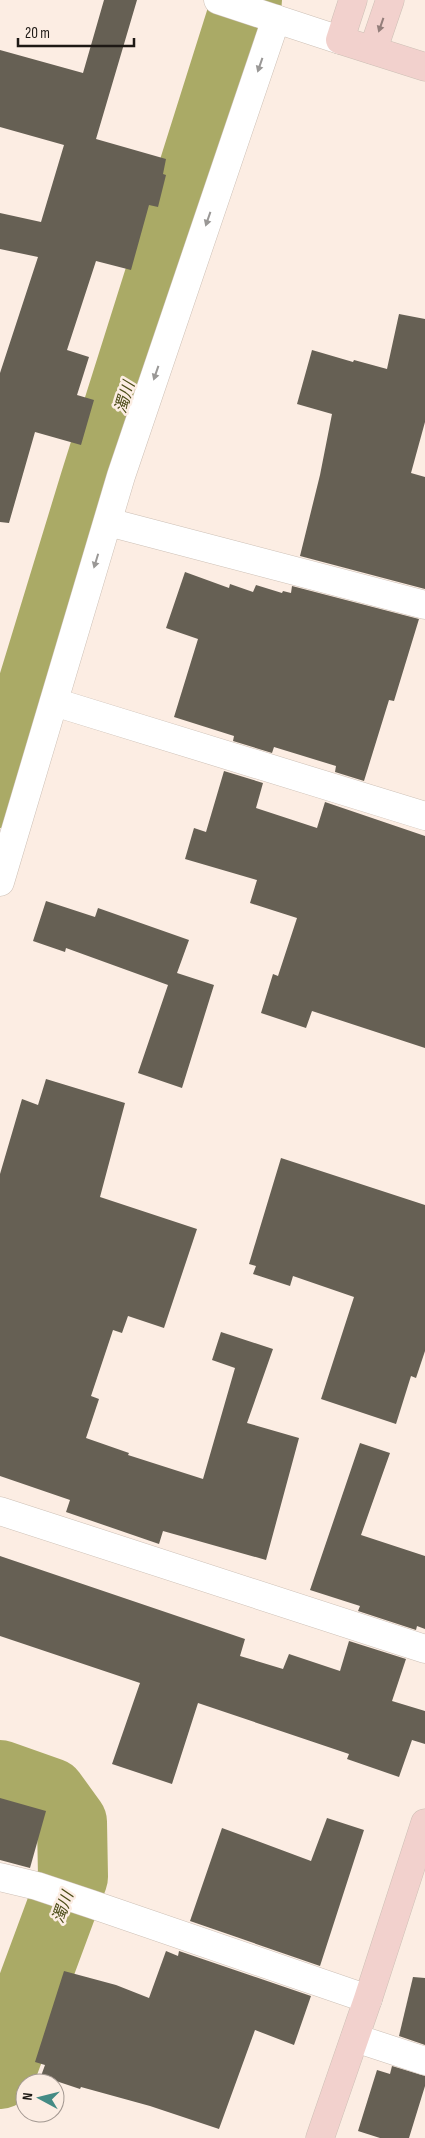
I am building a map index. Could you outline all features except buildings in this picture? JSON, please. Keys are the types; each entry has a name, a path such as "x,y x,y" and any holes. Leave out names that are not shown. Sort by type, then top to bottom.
{"street":[{"path":"218,0 425,67"},
{"path":"340,40 353,0"},
{"path":"372,50 390,0"},
{"path":"0,882 121,476 274,19"},
{"path":"108,522 425,605"},
{"path":"54,702 425,816"},
{"path":"0,1511 425,1649"},
{"path":"320,2138 368,2000 425,1823"},
{"path":"0,1877 39,1887 91,1904 368,2000"},
{"path":"355,2038 425,2061"}],"waterway":[{"name":"濁川","path":"0,793 95,482 247,0"},
{"name":"濁川","path":"0,1775 51,1793 72,1822 73,1877 0,2074"}]}
